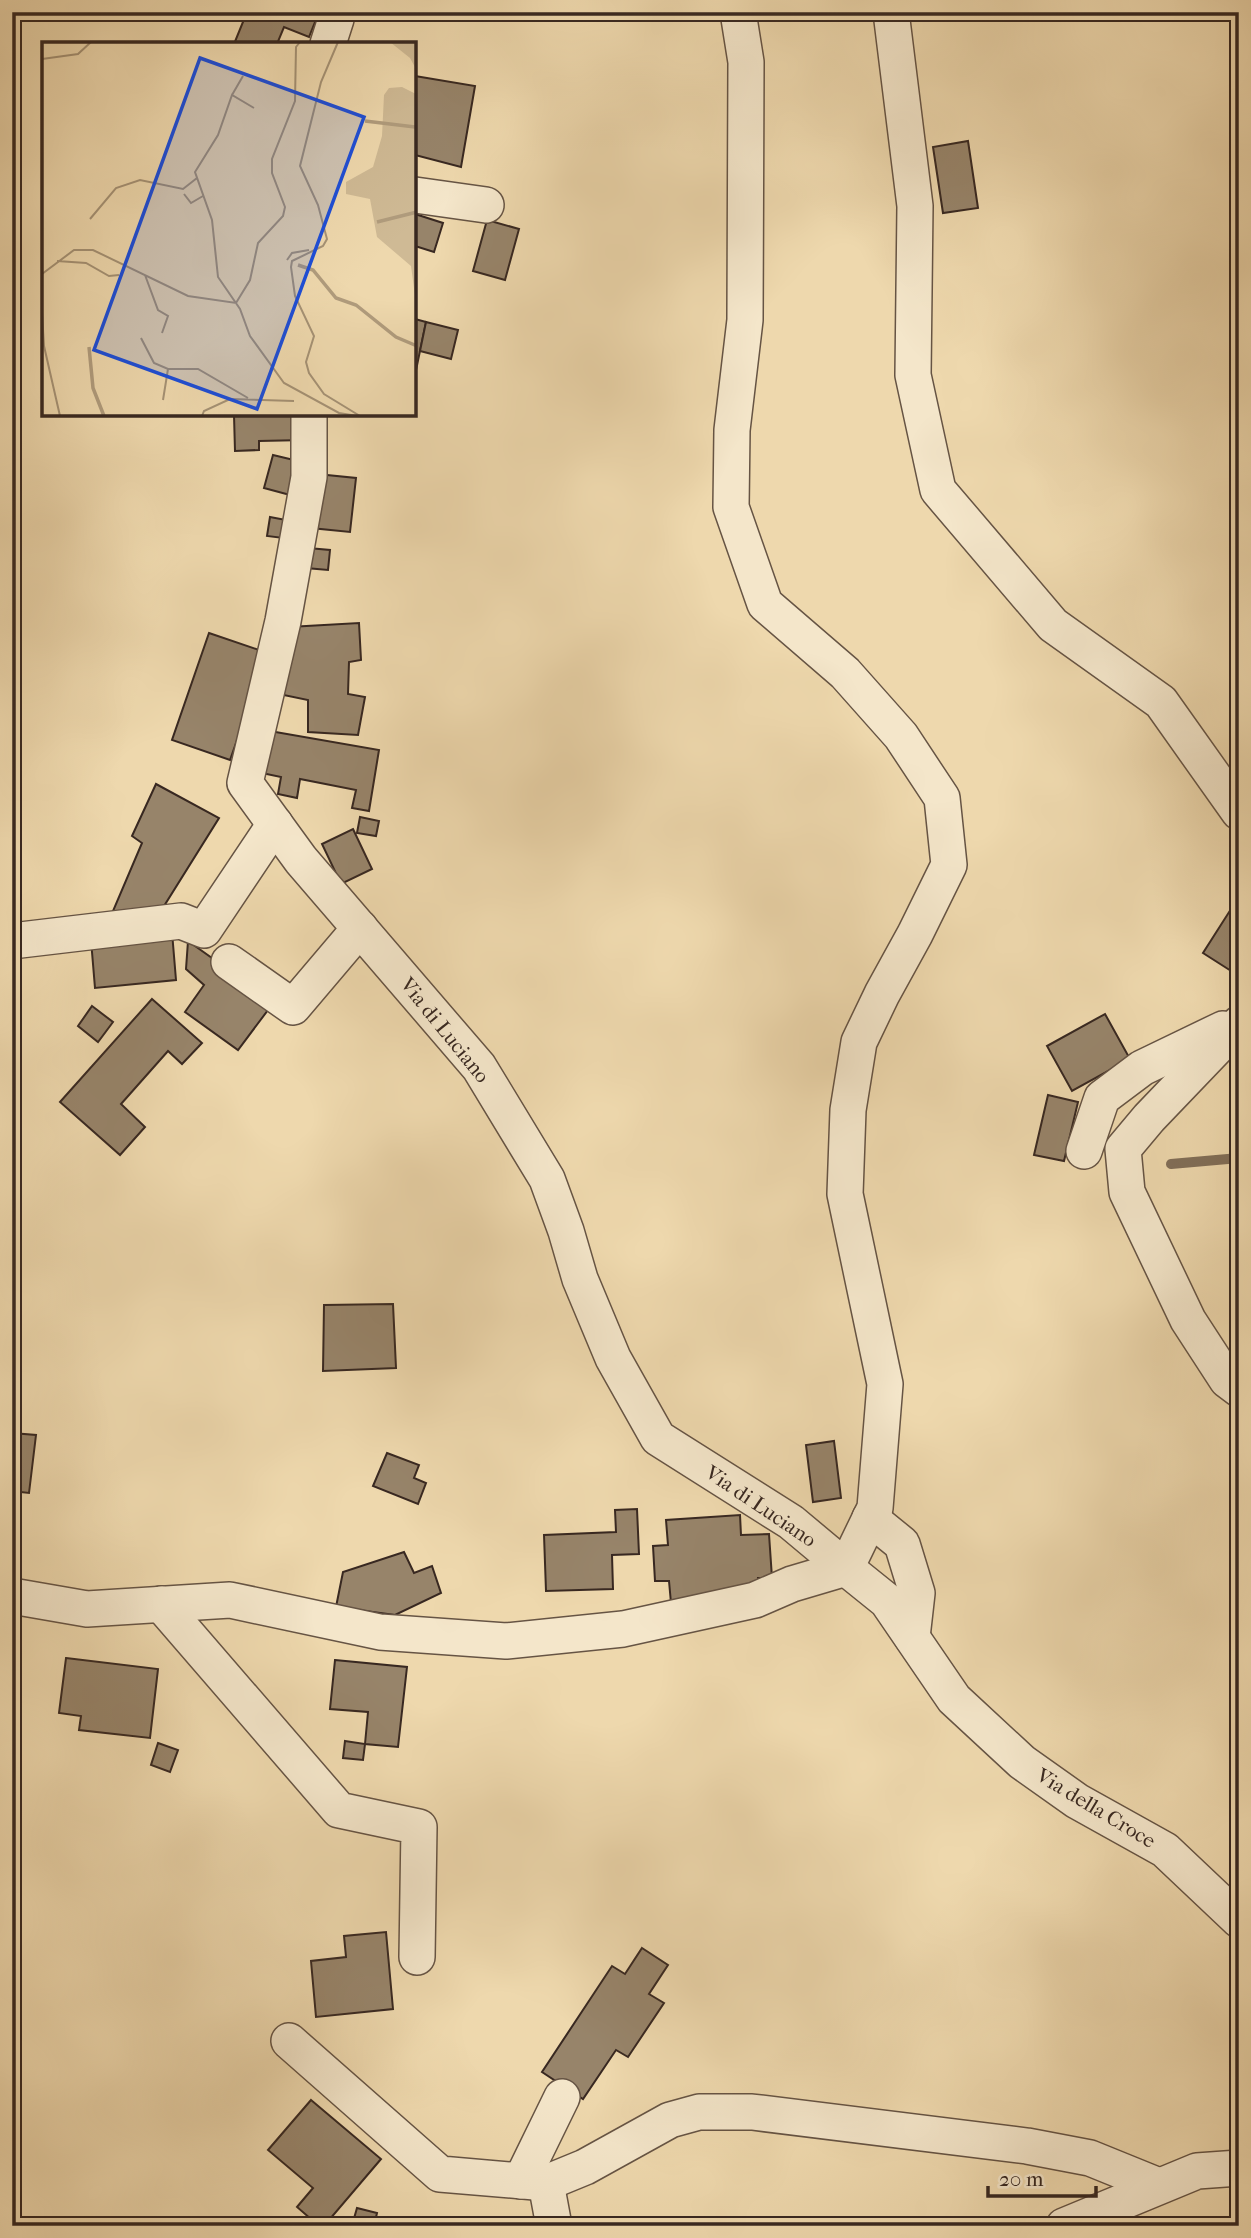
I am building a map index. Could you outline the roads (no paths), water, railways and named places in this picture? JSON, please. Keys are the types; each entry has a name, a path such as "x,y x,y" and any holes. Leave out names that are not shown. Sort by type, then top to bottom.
{"street":[{"path":"12,1596 87,1609 230,1600 380,1633 506,1641 623,1629 755,1600 792,1584 846,1568 875,1508 885,1384 845,1194 848,1110 859,1041 949,865 942,798 901,736 845,673 765,604 731,507 732,430 745,320 746,62 738,12"},
{"path":"891,12 915,206 913,375 938,490 1053,625 1161,702 1239,812"},
{"path":"416,195 486,205"},
{"name":"Via di Luciano","path":"309,416 307,490 283,621 245,783 301,860 479,1067 547,1179 580,1279 613,1358 658,1438 791,1522 846,1568"},
{"path":"12,941 181,921 204,930 275,824"},
{"path":"229,962 293,1007 360,928"},
{"path":"1084,1151 1102,1098 1142,1068 1239,1023"},
{"path":"1239,1023 1123,1149 1127,1192 1188,1320 1227,1380 1239,1389"},
{"path":"870,1518 902,1544 917,1593 912,1637"},
{"name":"Via della Croce","path":"846,1568 887,1601 954,1699 1022,1762 1077,1801 1165,1850 1239,1920"},
{"path":"161,1604 339,1810 419,1827 417,1957"},
{"path":"289,2041 440,2174 534,2182 585,2167 670,2120 699,2112 752,2112 1015,2145 1090,2158 1159,2186"},
{"path":"554,2226 534,2182 562,2097"},
{"path":"1064,2226 1197,2171 1239,2168"}],"waterway":[{"path":"1171,1164 1239,1158"}]}
